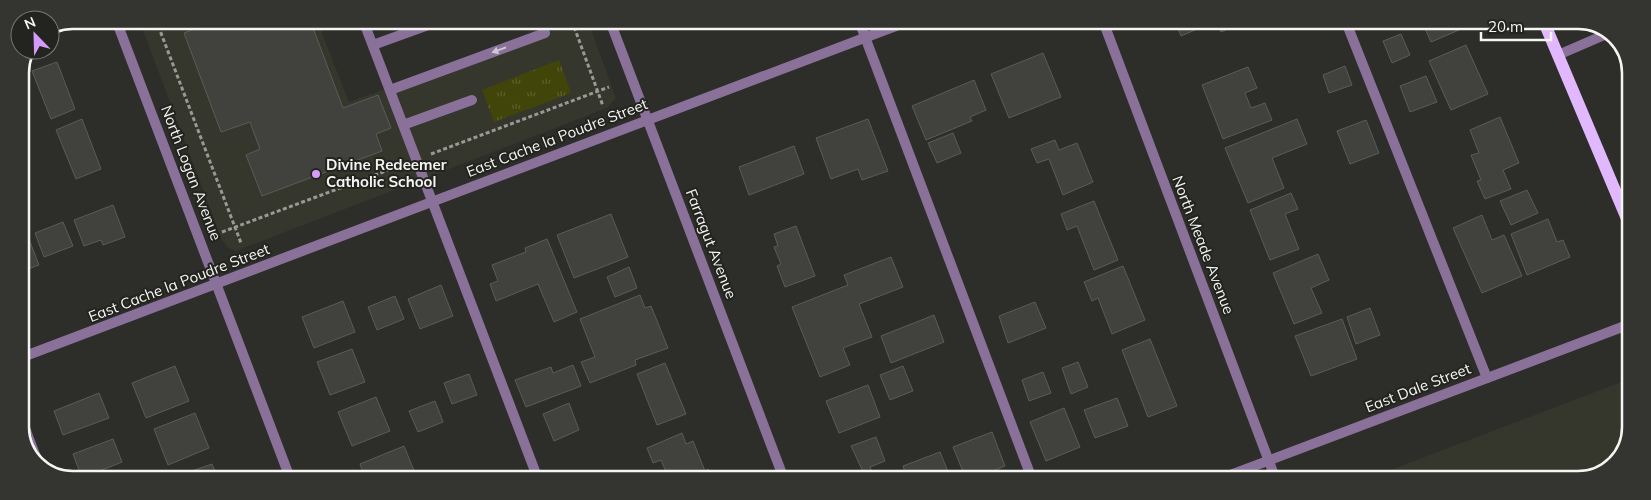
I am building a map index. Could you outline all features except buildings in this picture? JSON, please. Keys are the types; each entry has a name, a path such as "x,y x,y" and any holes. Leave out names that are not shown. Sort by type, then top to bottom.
{"main road":[{"path":"1547,29 1622,207"}],"street":[{"name":"North Logan Avenue","path":"119,29 287,471"},
{"path":"367,29 535,471"},
{"path":"373,45 417,29"},
{"path":"390,90 545,33 544,29"},
{"name":"Farragut Avenue","path":"613,29 781,471"},
{"path":"862,29 1029,471"},
{"name":"East Cache la Poudre Street","path":"29,355 218,285 887,29"},
{"name":"North Meade Avenue","path":"1105,29 1272,471"},
{"path":"1349,29 1487,378"},
{"path":"1558,55 1603,36"},
{"path":"403,125 472,100"},
{"name":"East Dale Street","path":"1240,471 1622,327"}],"path":[{"path":"159,29 241,243"},
{"path":"575,29 603,106"}],"shaded area":[{"name":"Divine Redeemer Catholic School","path":"142,29 321,29 349,102 545,29 591,29 616,98 607,108 236,251 228,248 222,240"},
{"path":"1622,382 1621,438 1615,452 1598,467 1584,471 1388,471"}],"green space":[{"path":"559,60 571,93 494,122 482,90"}],"place":[{"name":"Divine Redeemer Catholic School","path":"316,174"}]}
